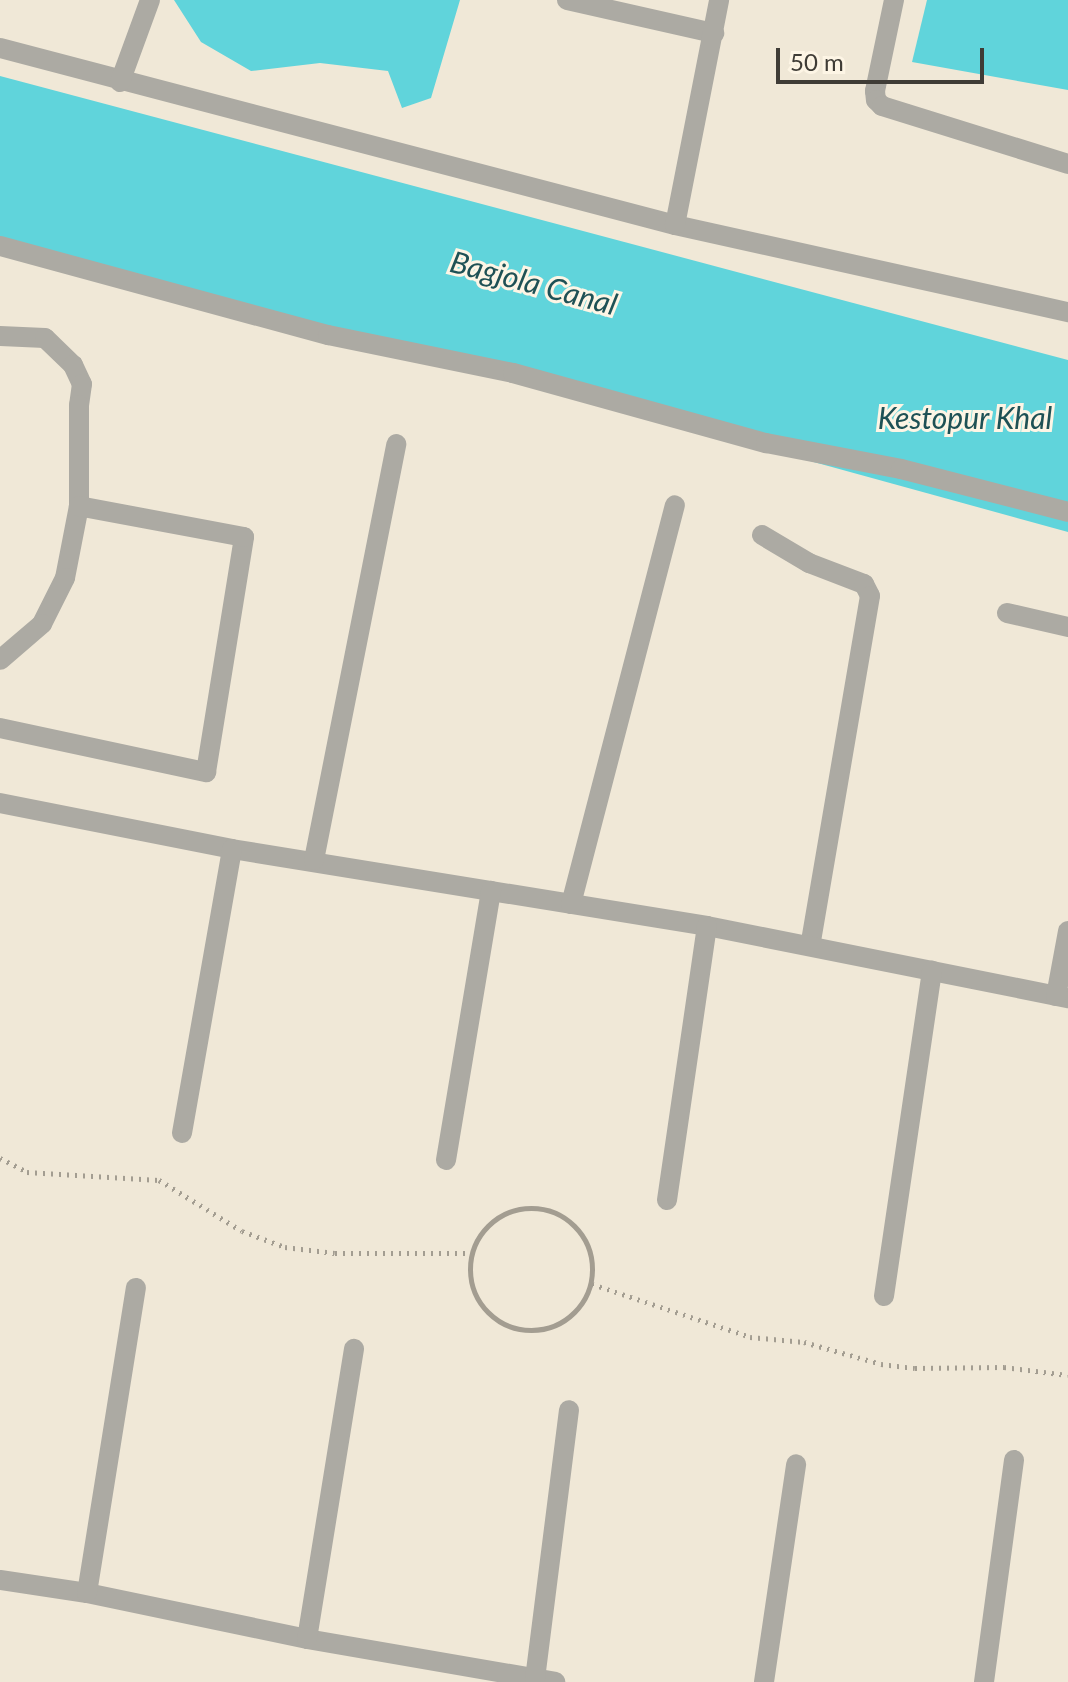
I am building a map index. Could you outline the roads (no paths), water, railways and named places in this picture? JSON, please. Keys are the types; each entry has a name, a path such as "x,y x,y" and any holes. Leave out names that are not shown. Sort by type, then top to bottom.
{"street":[{"path":"120,82 150,0"},
{"path":"567,0 714,33"},
{"path":"675,225 719,0"},
{"path":"894,0 875,91 876,100 882,106 1068,164"},
{"path":"0,48 120,82 675,225 1068,312"},
{"path":"0,246 328,335 513,373 766,443 901,469 1068,512"},
{"path":"0,336 45,338 73,365 82,384 79,506 65,578 42,624 0,660"},
{"path":"314,860 396,444"},
{"path":"571,904 675,505"},
{"path":"0,728 206,772 244,537 79,506"},
{"path":"762,535 809,563 864,584 870,596 810,946"},
{"path":"1007,613 1068,627"},
{"path":"0,803 232,849 707,926 1062,997 1068,931"},
{"path":"182,1133 232,849"},
{"path":"446,1160 491,891"},
{"path":"667,1200 707,926"},
{"path":"884,1296 932,971"},
{"path":"87,1593 136,1288"},
{"path":"307,1639 354,1349"},
{"path":"0,1580 87,1593 307,1639 545,1680 569,1410"},
{"path":"984,1682 1014,1460"},
{"path":"764,1682 796,1464"}],"water":[{"path":"174,0 460,0 431,98 402,108 388,71 320,63 251,71 201,42"},
{"path":"927,0 1068,0 1068,90 912,62"},
{"name":"Kestopur Khal","path":"0,76 1068,360 1068,532 0,238"}],"water label":[{"name":"Bagjola Canal","path":"534,282"}]}
